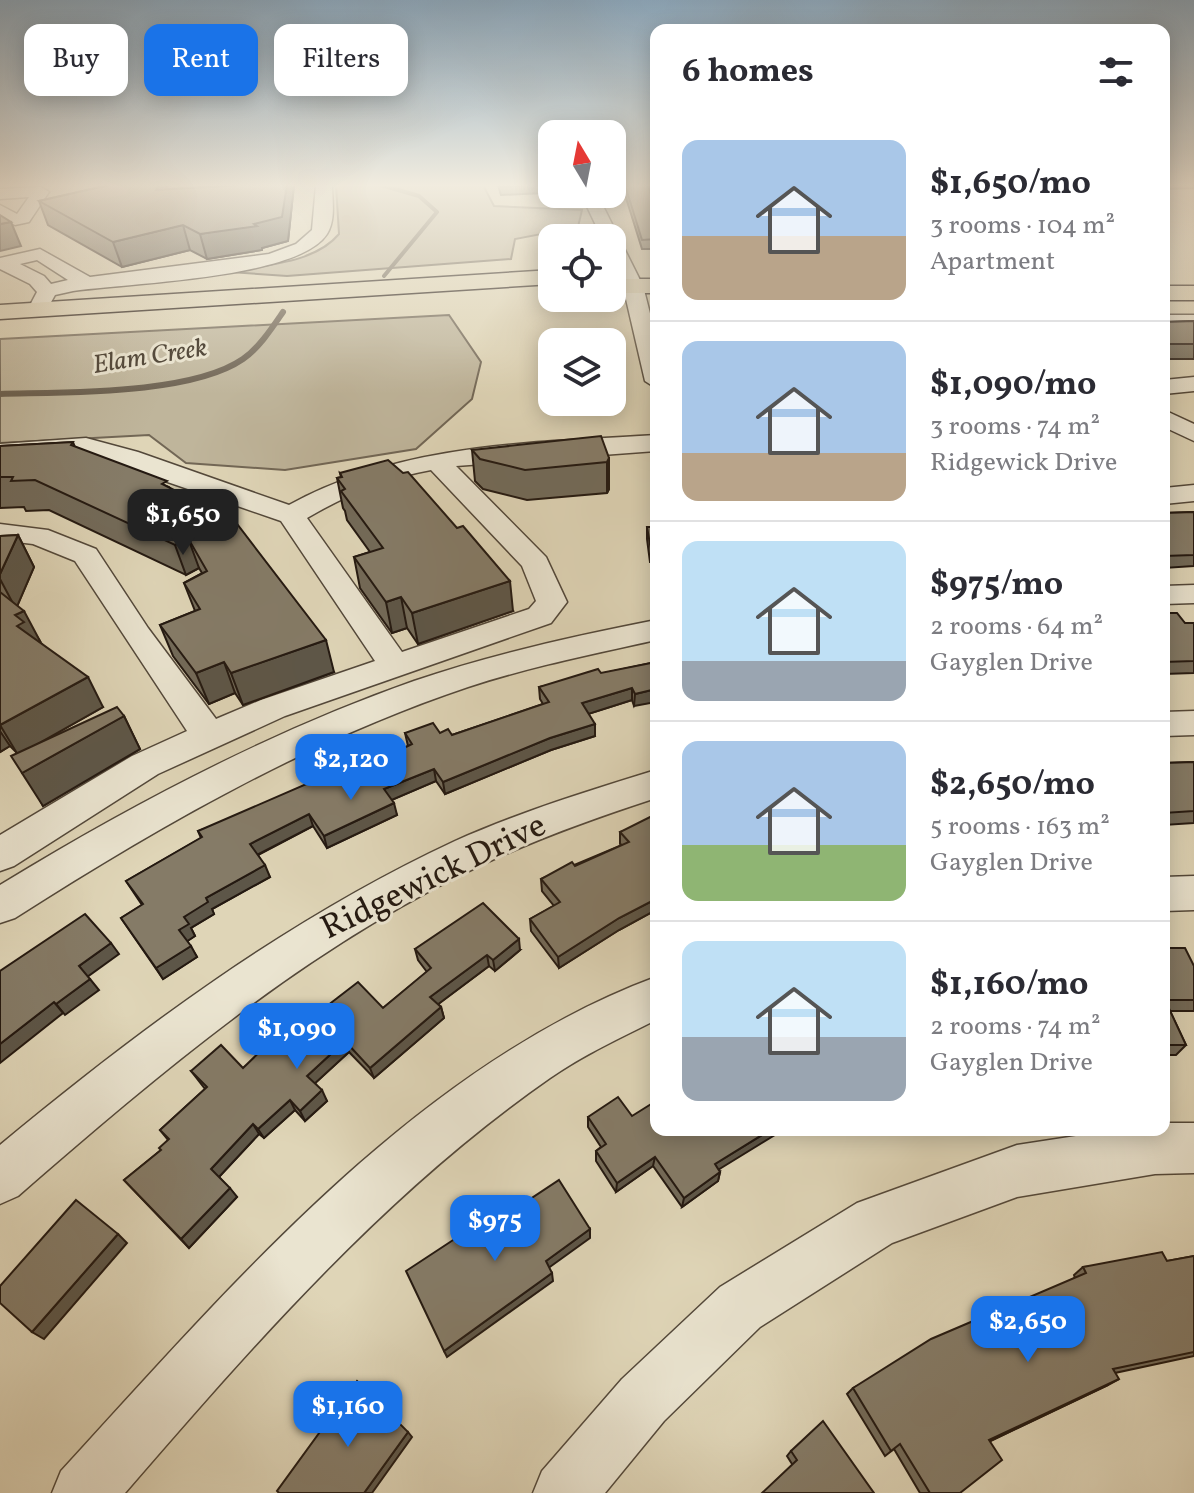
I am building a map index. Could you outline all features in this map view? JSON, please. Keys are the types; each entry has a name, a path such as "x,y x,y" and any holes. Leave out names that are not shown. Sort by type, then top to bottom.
{"main road":[{"path":"628,282 650,276"},
{"path":"0,312 42,300 538,278"},
{"path":"1170,281 1194,281"},
{"path":"0,321 538,289"},
{"path":"1170,293 1194,293"}],"street":[{"path":"37,255 3,263 37,280 42,300 83,281 216,270 273,255"},
{"path":"41,255 83,281"},
{"path":"628,282 650,360"},
{"path":"1170,386 1194,384"},
{"path":"1170,420 1194,434"},
{"path":"291,515 317,499 364,482 481,454 650,443"},
{"path":"0,452 86,446 129,457 291,515 394,664"},
{"path":"0,855 145,765 273,708 540,616 552,602 536,563 438,463"},
{"path":"1170,495 1194,493"},
{"path":"0,532 38,536 86,555 210,737"},
{"path":"1170,595 1194,594"},
{"path":"0,906 106,839 249,763 395,701 566,648 650,631"},
{"path":"1170,724 1194,723"},
{"name":"Ridgewick Drive","path":"0,1178 123,1072 228,993 363,904 491,841 602,799 650,786"},
{"path":"1170,894 1194,893"},
{"path":"83,1493 201,1361 401,1161 534,1061 650,1000"},
{"path":"564,1493 643,1400 740,1307 876,1222 1017,1171 1155,1149 1194,1148"}],"shaded area":[{"path":"308,255 512,255 511,259 287,276 229,272"},
{"path":"449,315 481,362 472,399 416,449 285,470 186,463 149,435 0,443 0,339"}],"building":[{"path":"1194,321 1194,344 1170,344 1170,322"},
{"path":"601,436 609,458 607,462 525,470 480,459 472,450"},
{"path":"73,442 71,445 167,481 162,484 216,511 221,510 229,522 234,520 326,640 231,673 224,662 196,673 160,625 200,609 184,583 207,571 188,538 175,545 35,480 11,481 13,477 0,477 0,446"},
{"path":"388,460 403,473 408,472 457,528 463,526 510,581 412,613 401,597 386,602 354,557 383,548 341,491 345,489 337,478 342,477 340,473"},
{"path":"1194,512 1194,555 1170,556 1170,513"},
{"path":"18,535 0,574 0,536"},
{"path":"0,592 24,611 15,615 24,622 17,626 88,677 0,725"},
{"path":"1170,613 1177,613 1185,623 1194,623 1194,661 1170,662"},
{"path":"650,663 650,690 635,694 632,688 582,703 595,724 550,738 443,782 434,769 384,789 394,803 324,836 309,814 250,844 265,865 206,898 208,902 184,917 189,924 179,930 191,946 156,968 121,918 143,904 126,881 202,837 198,831 341,769 347,776 412,744 405,733 433,723 440,733 448,729 452,735 549,702 539,687 598,669 601,673"},
{"path":"117,707 124,716 22,773 11,756"},
{"path":"1194,762 1194,811 1170,813 1170,763"},
{"path":"650,817 650,902 558,957 530,919 560,902 541,879 572,862 575,866 629,842 620,832"},
{"path":"483,903 519,939 493,960 487,955 430,997 441,1007 370,1068 345,1041 307,1076 322,1090 300,1111 290,1100 258,1129 253,1124 211,1169 230,1188 181,1239 124,1180 161,1150 159,1148 169,1139 160,1130 207,1087 191,1071 221,1045 243,1068 294,1019 301,1026 358,982 383,1008 431,968 415,949"},
{"path":"85,914 111,943 79,966 90,979 56,1004 54,1002 0,1044 0,971"},
{"path":"1170,948 1185,948 1194,966 1194,1000 1170,1000"},
{"path":"1170,1011 1186,1045 1170,1045"},
{"path":"618,1097 632,1116 650,1105 650,1136 760,1136 715,1164 720,1172 684,1198 655,1157 617,1183 596,1151 606,1144 588,1117"},
{"path":"559,1180 590,1229 546,1261 552,1273 444,1351 406,1271 511,1202 515,1209"},
{"path":"76,1200 118,1234 32,1332 0,1303 0,1286"},
{"path":"1162,1252 1167,1261 1194,1256 1194,1352 1113,1369 1119,1379 989,1440 1002,1460 960,1493 930,1493 900,1444 891,1451 853,1388 931,1339 1086,1273 1083,1267"},
{"path":"357,1381 408,1432 364,1493 279,1493 277,1491"},
{"path":"823,1421 874,1493 762,1493 797,1460 791,1451"}],"waterway":[{"name":"Elam Creek","path":"384,276 402,255"},
{"name":"Elam Creek","path":"0,394 126,389 192,379 220,371 243,359 260,344 283,312"}]}
